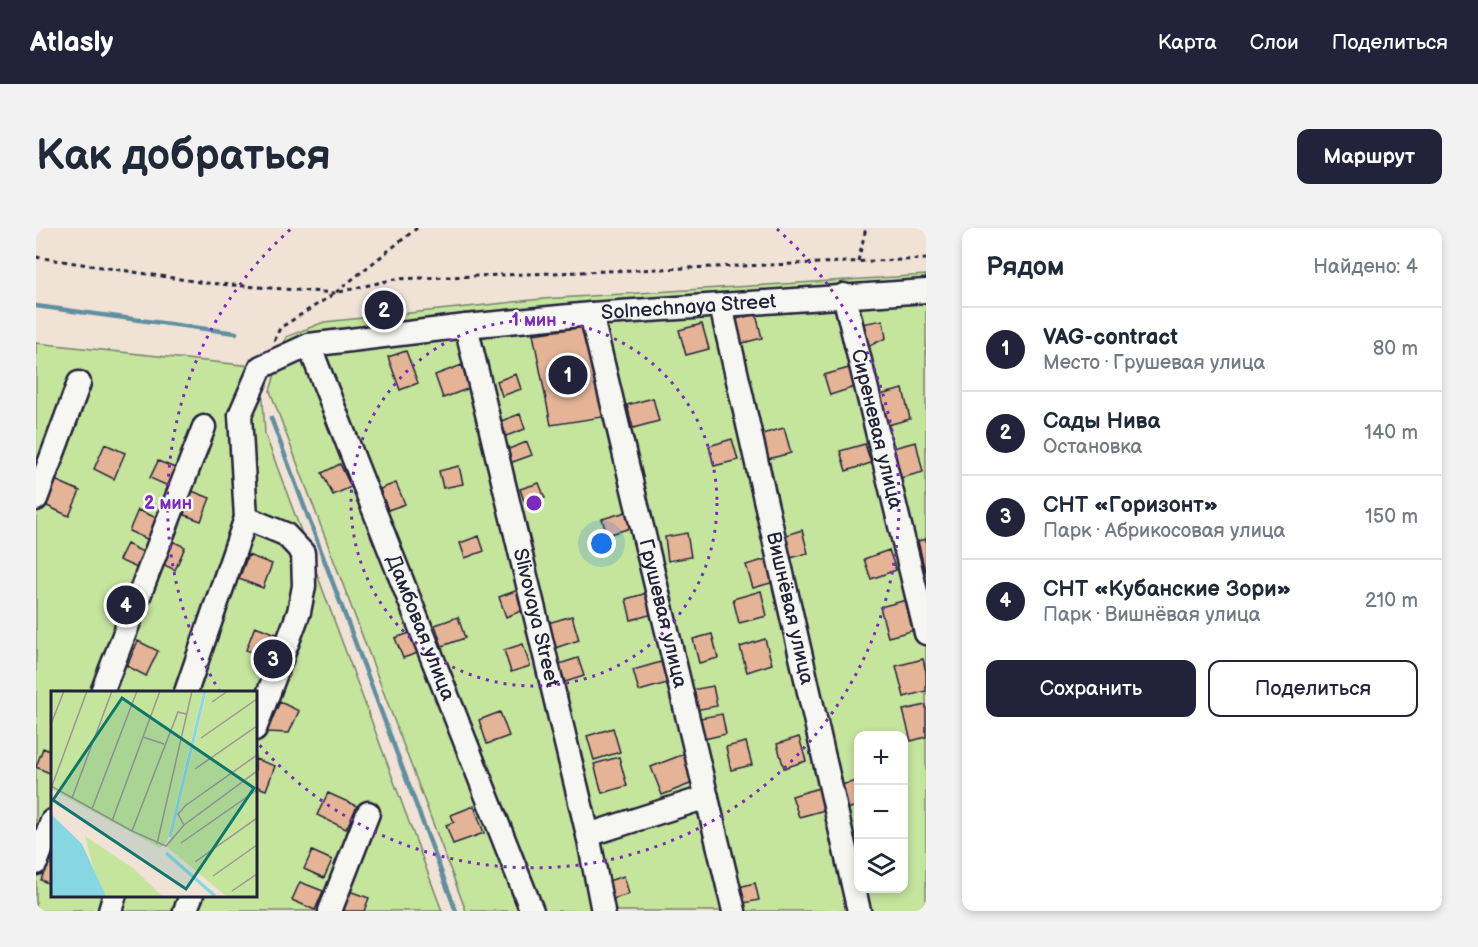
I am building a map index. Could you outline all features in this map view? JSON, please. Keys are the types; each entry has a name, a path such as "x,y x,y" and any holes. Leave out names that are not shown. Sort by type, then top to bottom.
{"street":[{"name":"Solnechnaya Street","path":"261,367 309,345 466,327 591,314 926,291"},
{"name":"Сиреневая улица","path":"844,295 926,633"},
{"name":"Вишнёвая улица","path":"721,306 859,911"},
{"name":"Грушевая улица","path":"591,314 734,911"},
{"name":"Slivovaya Street","path":"466,327 588,835 603,911"},
{"name":"Дамбовая улица","path":"309,345 532,911"},
{"path":"186,691 246,519 240,415 261,367"},
{"path":"36,499 79,383"},
{"path":"102,691 204,427"},
{"path":"246,519 285,534 303,553 304,586 299,612 256,726"},
{"path":"588,835 707,797"},
{"path":"330,911 368,813"},
{"path":"36,863 51,824"},
{"path":"110,911 114,896"},
{"path":"185,911 191,896"}],"path":[{"path":"261,367 280,328 335,293 417,228"},
{"path":"858,262 866,228"},
{"path":"36,257 206,283 335,293 395,279 926,259"}],"green space":[{"path":"926,275 926,911 466,911 270,391 286,337 324,322 542,299"},
{"path":"36,343 261,367 265,434 442,911 36,911"}],"building":[{"path":"756,314 762,338 739,344 733,320"},
{"path":"883,320 886,338 865,348 861,324"},
{"path":"702,324 709,349 686,355 679,330"},
{"path":"585,327 603,417 551,425 533,334"},
{"path":"406,351 418,383 400,390 388,357"},
{"path":"462,365 470,388 443,398 435,375"},
{"path":"849,368 855,387 830,395 824,375"},
{"path":"516,374 521,389 502,396 497,381"},
{"path":"903,389 910,419 884,426 876,396"},
{"path":"653,398 659,421 633,428 627,405"},
{"path":"520,414 525,429 506,436 501,421"},
{"path":"784,428 791,453 768,459 762,434"},
{"path":"732,439 738,460 714,466 709,446"},
{"path":"527,442 532,455 510,463 506,450"},
{"path":"916,442 923,472 897,479 889,449"},
{"path":"105,444 125,453 114,479 94,469"},
{"path":"865,444 871,463 846,471 840,451"},
{"path":"158,461 175,468 168,486 150,478"},
{"path":"340,464 351,487 333,495 322,473"},
{"path":"459,466 463,484 443,488 439,471"},
{"path":"55,480 80,491 69,516 45,505"},
{"path":"396,483 405,504 388,510 380,489"},
{"path":"539,483 545,498 525,504 520,489"},
{"path":"192,491 210,498 201,521 182,514"},
{"path":"138,510 159,519 149,540 129,531"},
{"path":"626,512 631,528 607,535 602,519"},
{"path":"802,530 808,553 787,559 780,537"},
{"path":"687,533 691,557 668,561 665,537"},
{"path":"479,536 484,551 465,558 460,543"},
{"path":"926,539 926,571 925,571 918,541"},
{"path":"170,540 185,547 175,570 160,563"},
{"path":"127,544 145,553 137,568 119,560"},
{"path":"889,550 896,570 871,579 864,559"},
{"path":"248,555 272,564 263,588 239,579"},
{"path":"767,559 774,582 753,588 746,565"},
{"path":"518,590 526,609 506,617 499,597"},
{"path":"761,591 767,616 739,623 733,599"},
{"path":"647,593 653,614 631,620 626,599"},
{"path":"907,600 915,630 888,637 880,607"},
{"path":"572,616 579,640 555,648 548,623"},
{"path":"458,617 465,638 442,646 435,625"},
{"path":"255,626 279,635 270,659 246,650"},
{"path":"413,632 421,652 403,658 395,638"},
{"path":"712,634 718,658 699,663 693,639"},
{"path":"765,639 772,664 747,672 740,647"},
{"path":"138,641 158,651 146,676 127,666"},
{"path":"523,644 530,666 511,672 504,650"},
{"path":"578,658 584,676 565,682 559,664"},
{"path":"923,659 926,691 904,697 896,666"},
{"path":"661,662 667,683 639,691 633,670"},
{"path":"713,686 717,706 695,710 691,690"},
{"path":"280,702 299,711 289,733 266,732"},
{"path":"926,705 926,737 911,741 903,710"},
{"path":"500,712 509,736 487,744 479,720"},
{"path":"722,714 726,734 704,739 700,718"},
{"path":"613,728 620,752 594,760 587,736"},
{"path":"799,737 806,761 784,768 777,744"},
{"path":"746,742 752,765 731,770 726,747"},
{"path":"43,748 51,752 51,774 36,767"},
{"path":"684,754 695,782 662,795 651,767"},
{"path":"619,757 627,786 602,793 594,764"},
{"path":"256,759 275,766 266,790 256,786"},
{"path":"854,782 854,807 846,809 840,785"},
{"path":"819,788 825,810 799,817 792,796"},
{"path":"328,793 357,806 346,829 317,815"},
{"path":"474,806 484,833 453,844 446,825 454,822 451,815"},
{"path":"312,851 332,860 324,878 304,869"},
{"path":"51,854 51,885 41,880"},
{"path":"624,876 629,894 610,900 605,882"},
{"path":"300,882 323,891 315,910 292,900"},
{"path":"755,883 759,900 739,904 735,888"},
{"path":"346,890 369,898 364,911 339,911"}],"waterway":[{"path":"36,306 236,333"},
{"path":"271,418 456,911"}],"place":[{"name":"Сады Нива","path":"384,310"},
{"name":"VAG-contract","path":"568,375"},
{"name":"СНТ «Кубанские Зори»","path":"126,605"},
{"name":"СНТ «Горизонт»","path":"273,659"}]}
